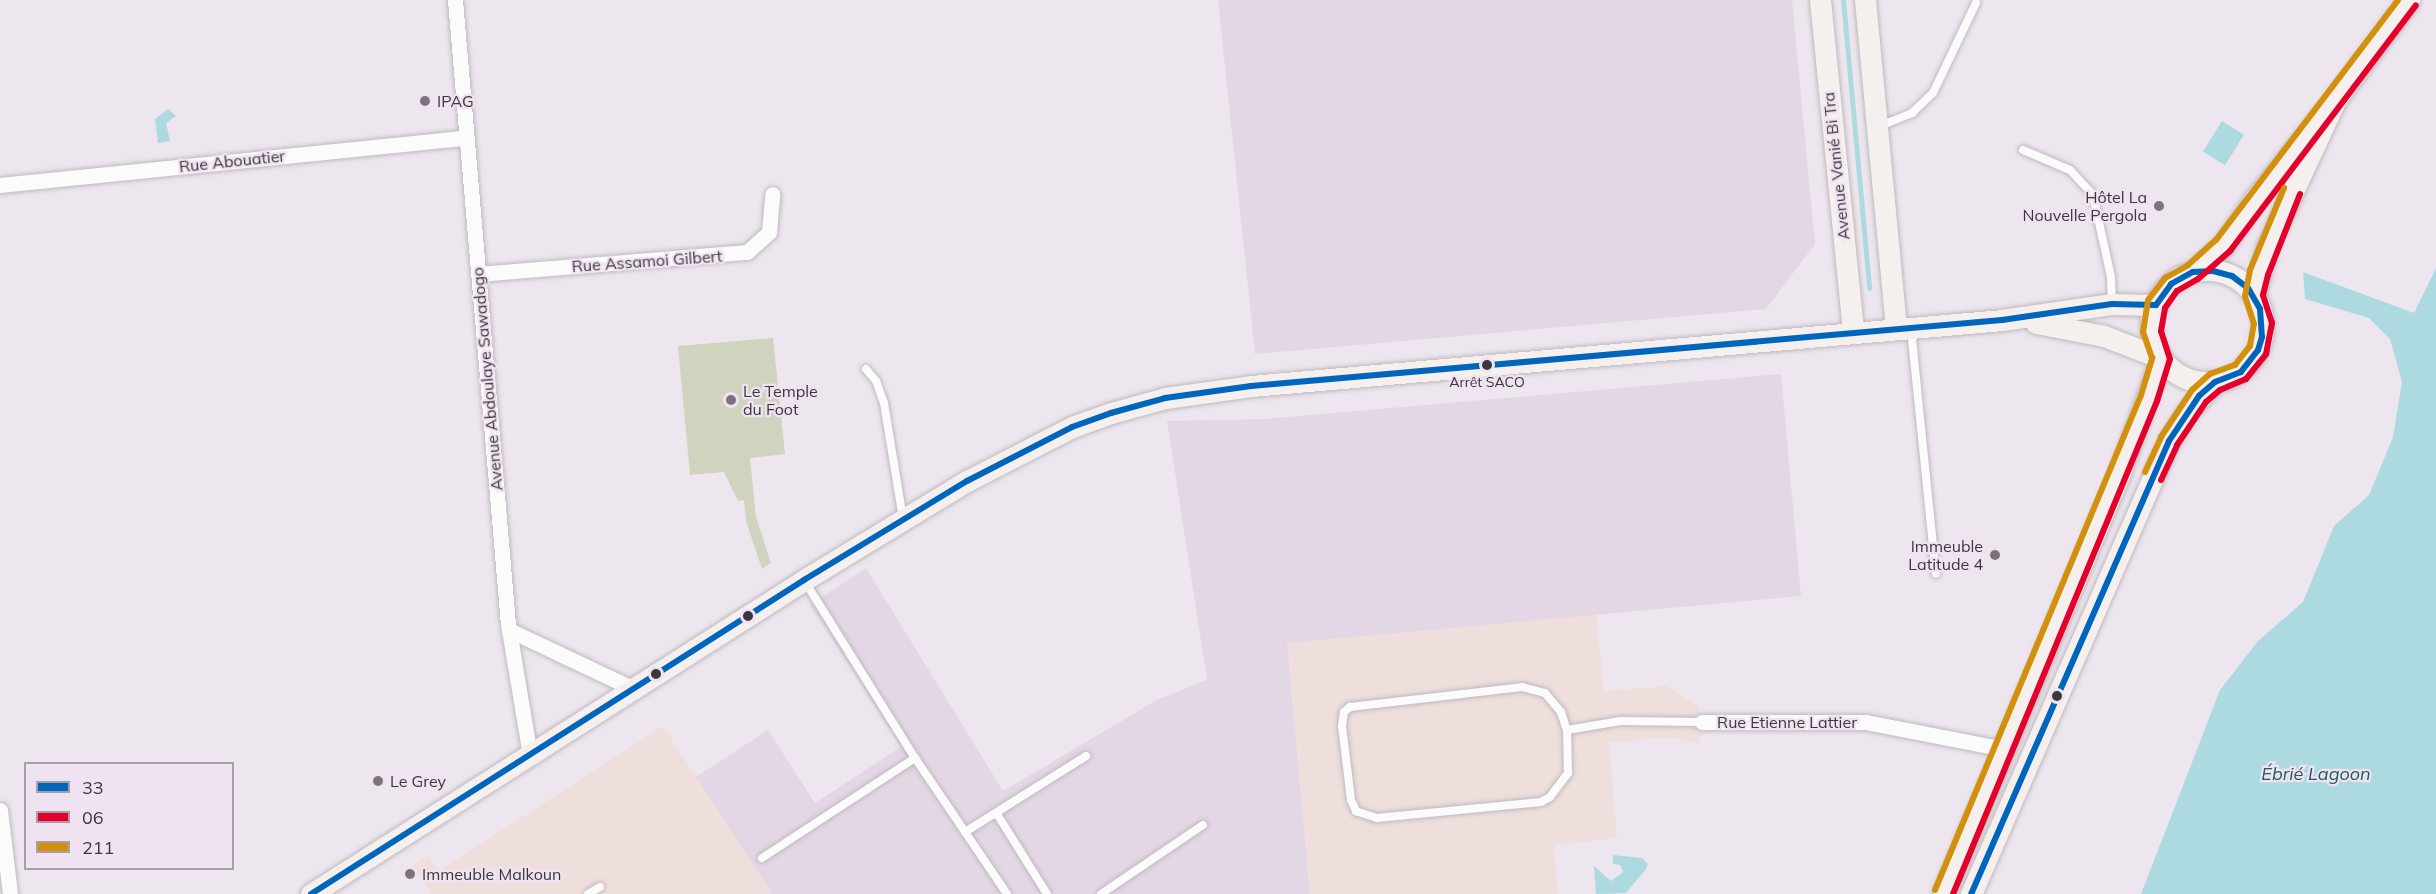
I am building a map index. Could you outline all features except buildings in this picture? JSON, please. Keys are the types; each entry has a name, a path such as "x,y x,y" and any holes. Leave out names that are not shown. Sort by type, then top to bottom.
{"main road":[{"name":"Avenue Vanié Bi Tra","path":"1820,0 1853,333"},
{"path":"1866,0 1877,127 1904,326"},
{"path":"1943,894 2120,472 2161,358 2152,332 2156,305 2171,284 2193,272 2223,246 2309,127 2336,99 2409,0"},
{"path":"2254,296 2267,247 2336,99"},
{"path":"1971,894 2169,441 2187,412 2215,382 2241,372 2258,350 2263,323 2254,296 2240,282 2223,273 2193,272"},
{"path":"311,894 804,580 988,470 1072,427 1165,399 1251,386 1853,333 1904,326 2002,320 2112,304 2156,305"},
{"path":"2002,320 2062,326 2104,336 2161,358 2185,378 2215,382"}],"street":[{"name":"Avenue Abdoulaye Sawadogo","path":"455,0 465,138 509,630 530,756"},
{"name":"Rue Abouatier","path":"0,185 465,138"},
{"name":"Rue Assamoi Gilbert","path":"478,274 747,252 769,232 772,194"},
{"path":"509,630 634,689"},
{"name":"Rue Etienne Lattier","path":"1701,723 1866,722 2005,749"},
{"path":"0,810 10,894"}],"lane":[{"path":"1877,127 1912,113 1926,102 1976,3"},
{"path":"2023,150 2070,170 2093,195 2111,276 2112,304"},
{"path":"1904,326 1936,574"},
{"path":"866,369 876,381 884,403 903,520"},
{"path":"804,580 915,758 1007,894"},
{"path":"1522,687 1545,693 1561,712 1567,730 1568,773 1565,782 1541,802 1377,818 1356,811 1351,800 1342,726 1344,712 1350,707 1522,687"},
{"name":"Rue Etienne Lattier","path":"1567,730 1620,721 1701,723"},
{"path":"965,832 1086,756"},
{"path":"762,858 915,758"},
{"path":"997,814 1047,894"},
{"path":"1101,894 1203,825"},
{"path":"588,894 600,887"}],"shaded area":[{"path":"1218,0 1792,0 1815,244 1766,309 1255,354"},
{"path":"1781,374 1801,596 1287,643 1310,894 772,894 696,777 768,730 815,803 901,747 810,605 866,568 1003,791 1157,700 1207,680 1167,421 1265,419"},
{"path":"1596,613 1604,691 1667,686 1698,706 1702,722 1699,744 1670,737 1609,743 1617,838 1554,845 1558,894 1310,894 1286,643"},
{"path":"663,726 772,894 431,894 413,865 428,856 439,871"}],"green space":[{"name":"Le Temple du Foot","path":"773,338 785,454 750,458 756,517 771,563 762,569 746,521 744,500 738,501 724,472 690,475 678,346"}],"water":[{"path":"168,109 176,116 166,123 170,141 158,143 155,119"},
{"path":"2222,121 2244,135 2225,165 2203,152"},
{"name":"Ébrié Lagoon","path":"2436,268 2436,894 2141,894 2220,690 2258,641 2303,602 2334,526 2369,495 2393,437 2402,382 2390,339 2369,318 2305,299 2303,272 2414,313"},
{"path":"1613,855 1642,858 1648,864 1626,893 1596,894 1594,866 1611,881 1623,872 1620,865 1613,864"}],"waterway":[{"path":"1843,0 1869,288"}],"transit line":[{"name":"211","path":"1935,890 2141,395 2152,358 2143,332 2148,300 2165,278 2188,265 2216,240 2398,0"},
{"name":"06","path":"1953,894 2157,401 2170,359 2161,331 2165,308 2177,291 2198,279 2230,251 2416,5"},
{"name":"211","path":"2145,472 2161,437 2192,390 2210,374 2235,365 2250,346 2254,324 2245,296 2250,270 2284,188"},
{"name":"06","path":"2161,480 2177,445 2206,402 2220,390 2246,379 2266,354 2272,323 2263,295 2268,275 2300,194"},
{"name":"33","path":"311,894 804,580 967,481 1072,427 1111,413 1165,398 1251,386 2002,320 2112,304 2156,305 2171,284 2193,272 2213,271 2232,276 2248,288 2260,309 2262,337 2258,350 2241,372 2215,382 2199,396 2169,441 1971,894"}],"place":[{"name":"IPAG","path":"425,101"},
{"name":"Hôtel La Nouvelle Pergola","path":"2159,206"},
{"name":"Arrêt SACO","path":"1487,365"},
{"name":"Le Temple du Foot","path":"731,400"},
{"name":"Immeuble Latitude 4","path":"1995,555"},
{"name":"Le Grey","path":"378,781"},
{"name":"Immeuble Malkoun","path":"410,874"}]}
